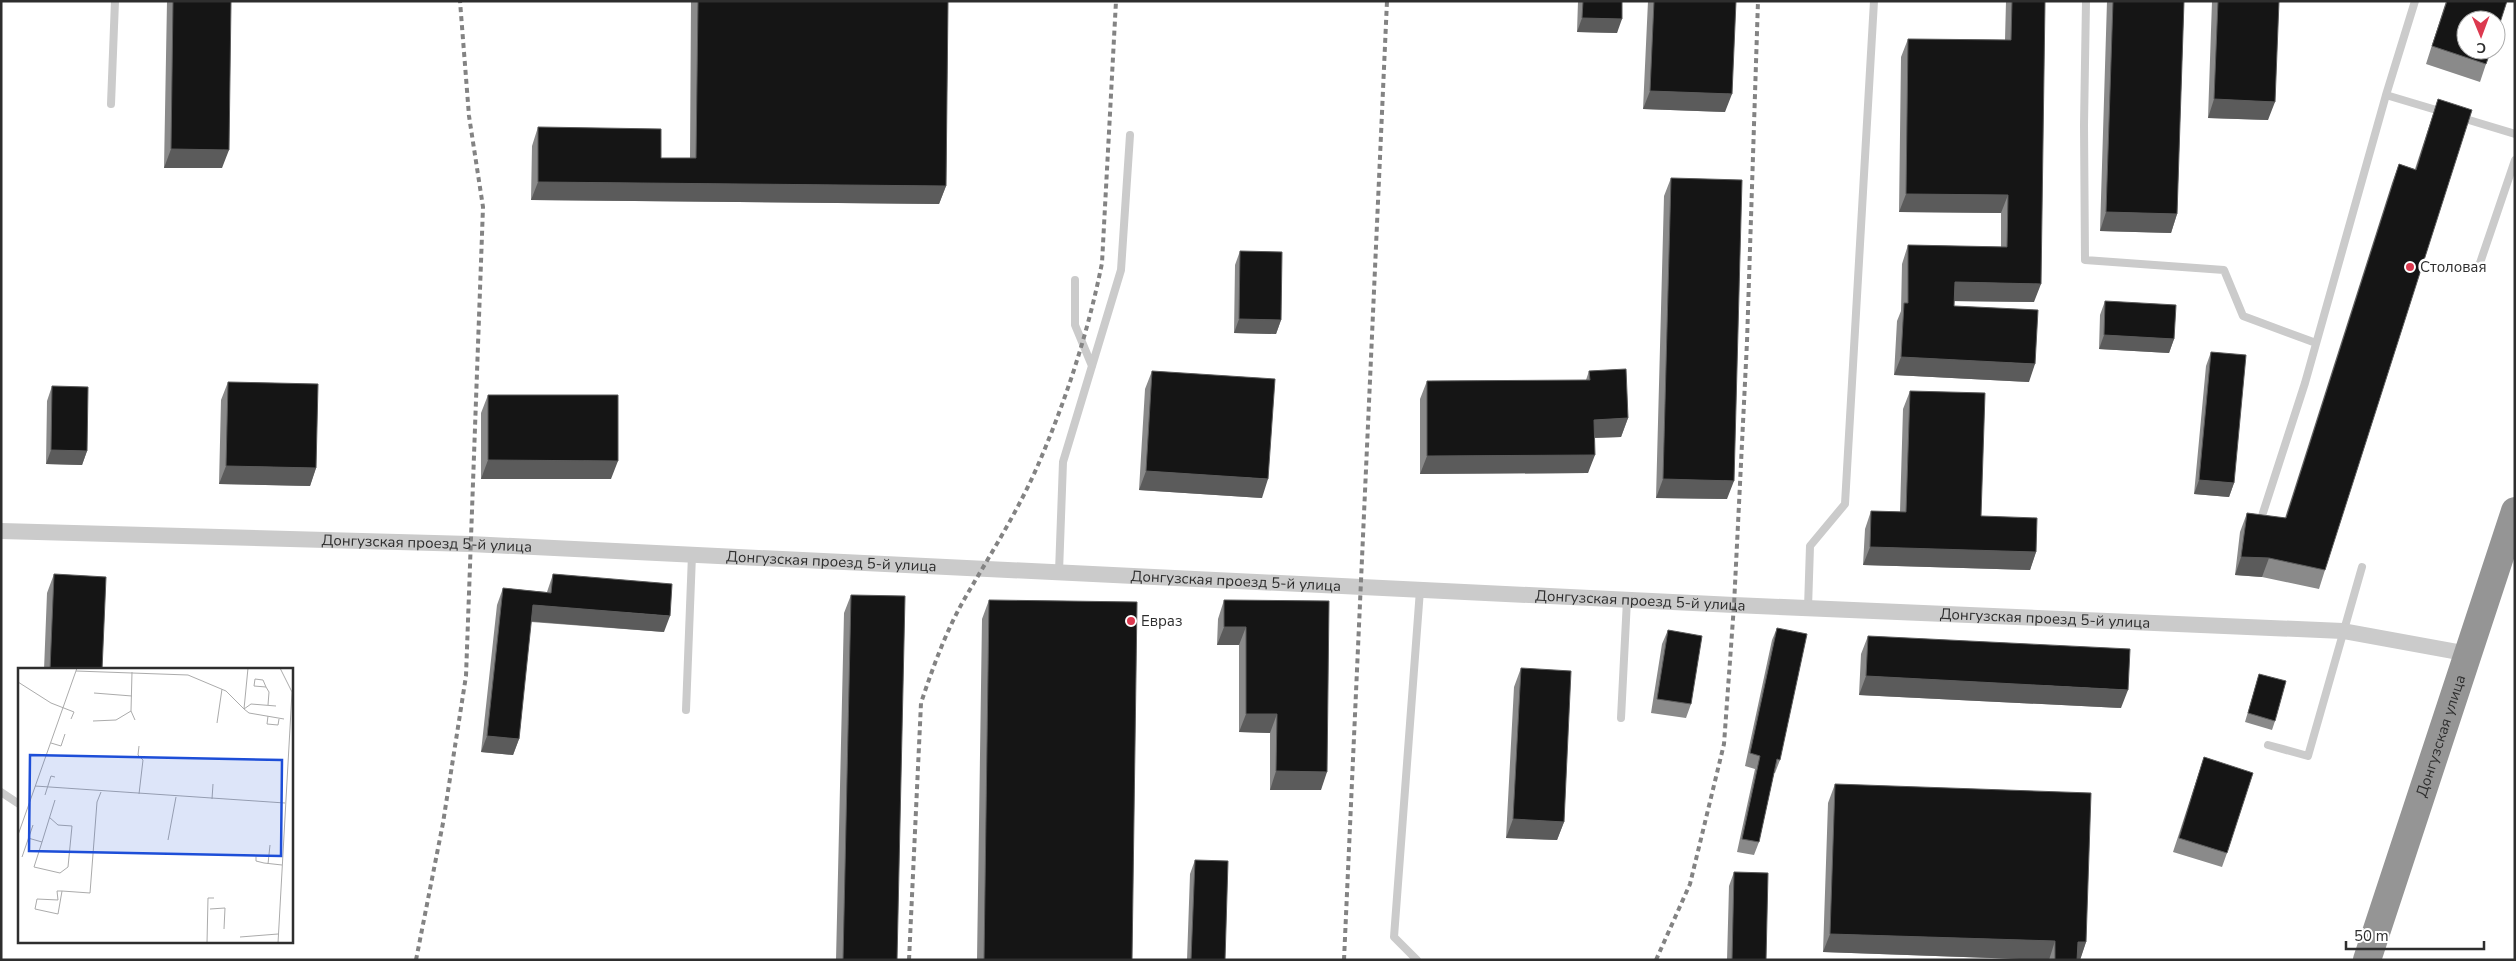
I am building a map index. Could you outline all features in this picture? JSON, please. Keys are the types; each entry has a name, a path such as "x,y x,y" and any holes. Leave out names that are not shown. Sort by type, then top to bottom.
{"highway":[{"name":"Донгузская улица","path":"2367,960 2515,511"}],"street":[{"name":"Донгузская проезд 5-й улица","path":"1,531 470,544 1627,600 2343,631 2469,654"}],"lane":[{"path":"111,104 115,1"},
{"path":"1808,608 1810,546 1845,504 1874,1"},
{"path":"2086,1 2084,125 2085,260 2224,270 2243,316 2316,342"},
{"path":"2260,522 2316,342 2386,95 2415,1"},
{"path":"2386,95 2515,134"},
{"path":"1059,572 1063,462 1121,270 1130,134"},
{"path":"2480,263 2515,160"},
{"path":"1075,280 1075,325 1092,366"},
{"path":"686,710 692,555"},
{"path":"2268,745 2308,756 2362,568"},
{"path":"1417,960 1394,937 1420,590"},
{"path":"1621,718 1627,600"},
{"path":"1,792 18,803"}],"building":[{"path":"173,1 231,1 229,150 171,149"},
{"path":"698,1 948,1 946,186 538,182 538,127 661,129 661,158 696,158"},
{"path":"1583,1 1622,1 1622,19 1582,18"},
{"path":"1654,1 1736,1 1732,94 1650,91"},
{"path":"2012,1 2045,1 2041,284 1955,282 1954,306 2038,310 2035,364 1901,357 1904,303 1908,303 1908,245 2007,247 2008,195 1906,194 1908,39 2011,40"},
{"path":"2113,1 2184,1 2177,214 2106,212"},
{"path":"2218,1 2279,1 2275,102 2214,99"},
{"path":"2447,1 2507,1 2504,10 2456,10 2456,54 2432,46"},
{"path":"2474,60 2487,60 2486,64"},
{"path":"2438,99 2472,110 2325,570 2269,558 2241,557 2247,513 2286,518 2399,164 2416,170"},
{"path":"1671,178 1742,180 1734,481 1663,479"},
{"path":"1240,251 1282,252 1281,320 1239,319"},
{"path":"2105,301 2176,305 2174,339 2104,335"},
{"path":"2211,352 2246,355 2234,483 2199,480"},
{"path":"1626,369 1628,418 1594,420 1595,455 1427,456 1427,381 1590,380 1589,371"},
{"path":"1152,371 1275,379 1268,479 1146,471"},
{"path":"228,382 318,384 316,468 226,466"},
{"path":"52,386 88,387 87,451 51,450"},
{"path":"1910,391 1985,393 1981,516 2037,518 2036,552 1870,547 1871,511 1906,512"},
{"path":"488,395 618,395 618,461 488,460"},
{"path":"54,574 106,577 102,668 50,668"},
{"path":"553,574 672,584 670,616 533,605 519,739 487,736 503,588 551,593"},
{"path":"851,595 905,596 897,960 843,960"},
{"path":"989,600 1137,602 1132,960 984,960"},
{"path":"1224,600 1329,601 1327,772 1276,771 1277,714 1246,714 1246,627 1224,627"},
{"path":"1777,628 1807,634 1780,760 1777,759 1759,842 1742,839 1760,756 1750,753"},
{"path":"1668,630 1702,636 1691,704 1657,699"},
{"path":"1868,636 2130,649 2128,690 1866,676"},
{"path":"1521,668 1571,671 1564,822 1513,819"},
{"path":"2259,674 2286,681 2275,721 2248,713"},
{"path":"2204,757 2253,773 2227,853 2179,838"},
{"path":"1835,784 2091,793 2086,942 2078,942 2077,960 2055,960 2055,941 1830,934"},
{"path":"1195,860 1228,861 1225,960 1191,960"},
{"path":"1734,872 1768,873 1766,960 1732,960"}],"railway":[{"path":"416,960 443,823 466,676 483,207 469,116 460,1"},
{"path":"909,960 921,703 952,623 1013,516 1038,465 1058,416 1083,341 1102,263 1116,1"},
{"path":"1344,960 1387,1"},
{"path":"1656,960 1690,884 1724,744 1734,605 1747,342 1758,1"}],"place":[{"name":"Столовая","path":"2410,267"},
{"name":"Евраз","path":"1131,621"}]}
